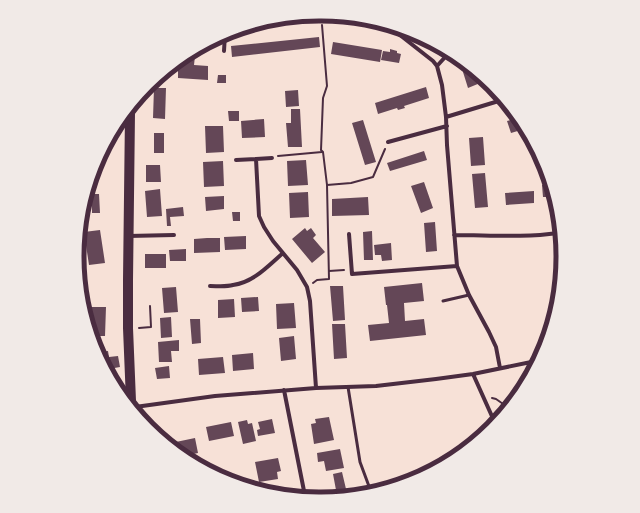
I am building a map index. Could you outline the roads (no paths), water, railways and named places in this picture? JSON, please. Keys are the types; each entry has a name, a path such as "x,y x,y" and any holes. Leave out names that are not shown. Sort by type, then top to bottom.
{"main road":[{"path":"130,117 128,236 130,395"}],"street":[{"path":"398,34 433,61 437,66 442,85 446,116 457,266 469,295 496,347 500,368"},
{"path":"224,51 225,41"},
{"path":"437,66 445,57"},
{"path":"446,116 497,101"},
{"path":"388,142 447,126"},
{"path":"236,160 272,158"},
{"path":"256,159 259,216 273,241 297,270 306,287 310,301 316,388"},
{"path":"454,235 511,236 554,233"},
{"path":"349,234 352,274 457,266"},
{"path":"128,236 174,235"},
{"path":"210,286 231,286 247,281 262,272 283,253"},
{"path":"138,407 215,396 284,390 376,386 473,374 530,362"},
{"path":"473,374 492,417"},
{"path":"284,390 304,491"}],"lane":[{"path":"443,301 469,295"},
{"path":"348,387 360,462 369,486"}]}
